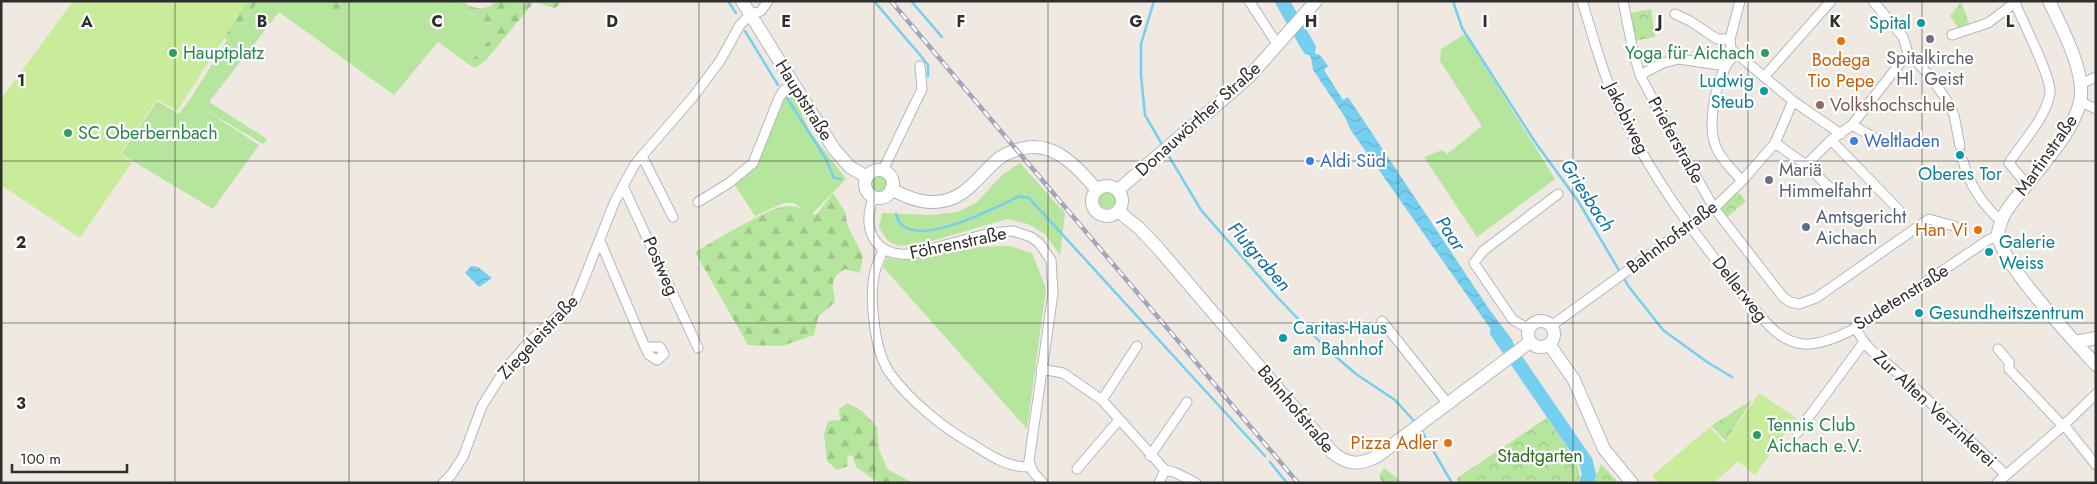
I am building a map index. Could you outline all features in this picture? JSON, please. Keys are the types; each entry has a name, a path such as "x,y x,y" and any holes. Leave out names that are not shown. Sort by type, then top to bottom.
{"main road":[{"name":"Hauptstraße","path":"742,1 834,149 850,166 867,177"},
{"name":"Martinstraße","path":"2001,221 2007,210 2072,123 2081,102 2080,84 2073,53 2049,1"},
{"name":"Donauwörther Straße","path":"1118,190 1249,77 1314,3"},
{"path":"891,189 922,201 934,202 951,199 967,191 999,158 1023,148 1035,147 1051,149 1061,154 1082,172 1096,189"},
{"path":"883,170 890,176 892,181 891,189 885,196 874,196 866,190 865,181 874,171 883,170"},
{"path":"1108,185 1118,190 1122,202 1118,211 1108,216 1103,216 1094,210 1091,200 1096,189 1108,185"},
{"name":"Bahnhofstraße","path":"1118,211 1139,228 1158,248 1333,453 1341,460 1355,464 1368,461 1517,352 1535,323 1548,323 1551,326"},
{"path":"2001,221 1998,236 2005,252 2027,284 2075,342 2091,351 2096,365"},
{"path":"1529,335 1539,347 1549,344 1553,337 1551,326"},
{"path":"2075,342 2096,338"},
{"path":"1549,344 1574,380 1604,449 1632,483"}],"street":[{"path":"751,14 761,11 768,1"},
{"path":"1249,1 1278,44"},
{"name":"Jakobiweg","path":"1582,1 1612,90 1628,125 1670,200 1689,227"},
{"name":"Prieferstraße","path":"1623,1 1640,75 1667,126 1714,208 1783,297 1790,302 1799,304 1816,298 1930,219 1954,226"},
{"path":"1740,1 1730,39 1731,49 1793,101 1841,134"},
{"path":"1764,77 1831,1"},
{"path":"1873,1 1903,37 1908,53 1931,77 1947,101 1954,115 1960,146"},
{"path":"1952,35 1988,23 2016,2 2042,65 2050,90 2043,111 2009,163 2027,185"},
{"name":"Ziegeleistraße","path":"443,483 463,457 482,406 506,368 528,343 576,299 623,186 642,156 693,97 720,60 740,25 751,14"},
{"path":"1675,14 1690,21 1717,40 1730,39"},
{"path":"1806,165 1831,140 1852,124 1908,53"},
{"path":"1735,54 1726,66 1716,96 1712,118 1713,137 1718,152 1739,177"},
{"path":"1640,75 1663,63 1679,59 1726,66"},
{"path":"883,170 922,89 920,66"},
{"path":"2080,84 2096,77"},
{"path":"698,202 729,183 753,163 778,98 784,90 793,84"},
{"name":"Bahnhofstraße","path":"1551,326 1714,208 1739,177 1775,143 1793,101"},
{"path":"2081,102 2096,109"},
{"path":"1852,124 1873,137"},
{"path":"1831,140 1899,210"},
{"path":"1775,143 1806,165 1829,187 1844,192"},
{"path":"642,156 673,217"},
{"path":"1964,166 1972,185 1989,209 2001,221"},
{"name":"Postweg","path":"623,186 698,348"},
{"path":"1529,335 1512,320 1474,263 1483,251 1558,194"},
{"name":"Föhrenstraße","path":"874,196 869,208 869,229 883,250 900,255 911,254 990,233 1013,231 1031,237 1039,243 1052,260 1053,293 1030,454 1031,467"},
{"name":"Dellerweg","path":"1689,227 1768,325 1788,340 1797,343"},
{"name":"Sudetenstraße","path":"1797,343 1810,344 1822,342 1855,327 1988,240 1998,236"},
{"path":"600,241 645,346"},
{"path":"883,250 876,269 873,296 878,341 883,360 889,372 947,430 996,459 1014,466 1031,467 1043,483"},
{"path":"1382,322 1448,404"},
{"name":"Zur Alten Verzinkerei","path":"1855,327 1872,351 1913,386 2006,475"},
{"name":"Zur Alten Verzinkerei","path":"1797,433 1864,342"},
{"path":"1102,400 1137,346"},
{"path":"1998,349 2009,362 2009,368 2064,425 2096,465"},
{"path":"1042,369 1063,373 1102,400 1150,456 1165,470 1174,472 1196,483"},
{"path":"1997,483 2064,425 2096,394"},
{"path":"1150,456 1187,402"},
{"path":"1077,470 1119,420"},
{"path":"1159,483 1165,470"}],"green space":[{"name":"SC Oberbernbach","path":"73,1 248,1 177,111 157,99 120,154 132,162 80,238 1,185 1,99"},
{"path":"234,1 259,1 227,40 222,36"},
{"path":"259,1 308,1 334,19 354,1 448,1 450,5 500,28 468,64 438,42 394,95 279,12 209,102 267,139 263,144 202,108 259,145 213,209 121,154 157,101 179,114 227,40"},
{"path":"308,1 354,1 334,19"},
{"path":"448,1 463,1 476,8 485,8 497,1 564,1 555,8 534,2 486,60 475,68 468,64 500,28 450,5"},
{"path":"1961,2 1969,23 1959,28 1950,16"},
{"path":"1651,9 1655,37 1635,41 1630,13"},
{"path":"1465,34 1555,179 1477,237 1424,157 1442,150 1447,154 1482,126 1440,61 1441,49"},
{"path":"788,94 794,97 809,130 846,179 811,215 794,203 784,203 755,216 734,184 756,166 782,98"},
{"path":"1020,163 1065,213 1060,255 1045,234 1028,224 1007,219 925,243 899,246 888,241 879,228 882,213 930,215 958,212 977,202 1002,175"},
{"path":"878,174 885,177 888,184 885,191 878,194 871,191 868,184 871,177"},
{"path":"1107,191 1113,194 1116,200 1113,206 1107,209 1101,206 1098,200 1101,194"},
{"path":"1738,192 1746,201 1726,218 1720,208"},
{"path":"833,193 845,212 848,227 863,256 860,273 845,269 836,276 833,283 835,302 818,317 814,335 782,346 748,345 695,252 777,208 794,206 816,215"},
{"path":"1010,246 1032,253 1046,289 1027,429 883,267 887,258 901,260 968,247"},
{"name":"Tennis Club Aichach e.V.","path":"1759,393 1796,418 1755,475 1738,461 1714,483 1659,483 1652,476 1710,427 1725,443"},
{"path":"1752,400 1726,441 1711,426"},
{"path":"847,403 862,411 877,427 879,449 887,469 913,483 879,483 856,467 853,456 847,455 848,466 837,470 827,461 824,434 828,421 840,420 839,409"},
{"name":"Stadtgarten","path":"1547,418 1577,462 1580,477 1577,483 1457,483 1457,478"},
{"path":"1601,464 1619,483 1593,483"},
{"path":"1384,468 1403,483 1383,483 1379,476"}],"water":[{"path":"1276,1 1287,1 1295,14 1287,22"},
{"path":"1302,30 1316,54 1320,55 1328,66 1324,70 1343,100 1348,97 1489,309 1513,341 1504,348 1350,129 1345,117 1313,70 1311,58 1298,35"},
{"path":"471,266 478,267 492,278 479,287 465,273"}],"waterway":[{"path":"728,1 736,13"},
{"path":"874,1 928,65 928,76"},
{"path":"911,1 942,37"},
{"name":"Flutgraben","path":"1154,1 1141,44 1141,75 1145,115 1163,146"},
{"name":"Paar","path":"1282,1 1309,48"},
{"name":"Griesbach","path":"1453,1 1462,28 1535,142 1578,201 1629,287 1663,330 1707,362 1732,377"},
{"path":"745,31 778,85"},
{"path":"787,98 826,159 834,178 841,179"},
{"name":"Flutgraben","path":"1167,153 1201,210 1278,298 1327,349 1356,374 1395,400 1415,422"},
{"path":"896,214 898,221 911,230 926,231 960,222 1020,196 1029,198 1265,456"},
{"name":"Paar","path":"1497,332 1586,462 1589,475 1586,483"},
{"name":"Flutgraben","path":"1420,428 1452,483"},
{"path":"1270,462 1287,483"}],"tunnel":[{"path":"1960,146 1963,161"}],"railway":[{"path":"891,1 1298,483"}],"place":[{"name":"Spital","path":"1921,23"},
{"name":"Spitalkirche Hl. Geist","path":"1930,39"},
{"name":"Bodega Tio Pepe","path":"1841,41"},
{"name":"Hauptplatz","path":"173,53"},
{"name":"Yoga für Aichach","path":"1765,53"},
{"name":"Ludwig Steub","path":"1764,91"},
{"name":"Volkshochschule","path":"1820,105"},
{"name":"SC Oberbernbach","path":"68,133"},
{"name":"Weltladen","path":"1854,141"},
{"name":"Oberes Tor","path":"1960,155"},
{"name":"Aldi Süd","path":"1310,161"},
{"name":"Mariä Himmelfahrt","path":"1769,180"},
{"name":"Amtsgericht Aichach","path":"1806,227"},
{"name":"Han Vi","path":"1978,230"},
{"name":"Galerie Weiss","path":"1989,252"},
{"name":"Gesundheitszentrum","path":"1919,313"},
{"name":"Caritas-Haus am Bahnhof","path":"1283,338"},
{"name":"Tennis Club Aichach e.V.","path":"1757,435"},
{"name":"Pizza Adler","path":"1448,443"}]}
